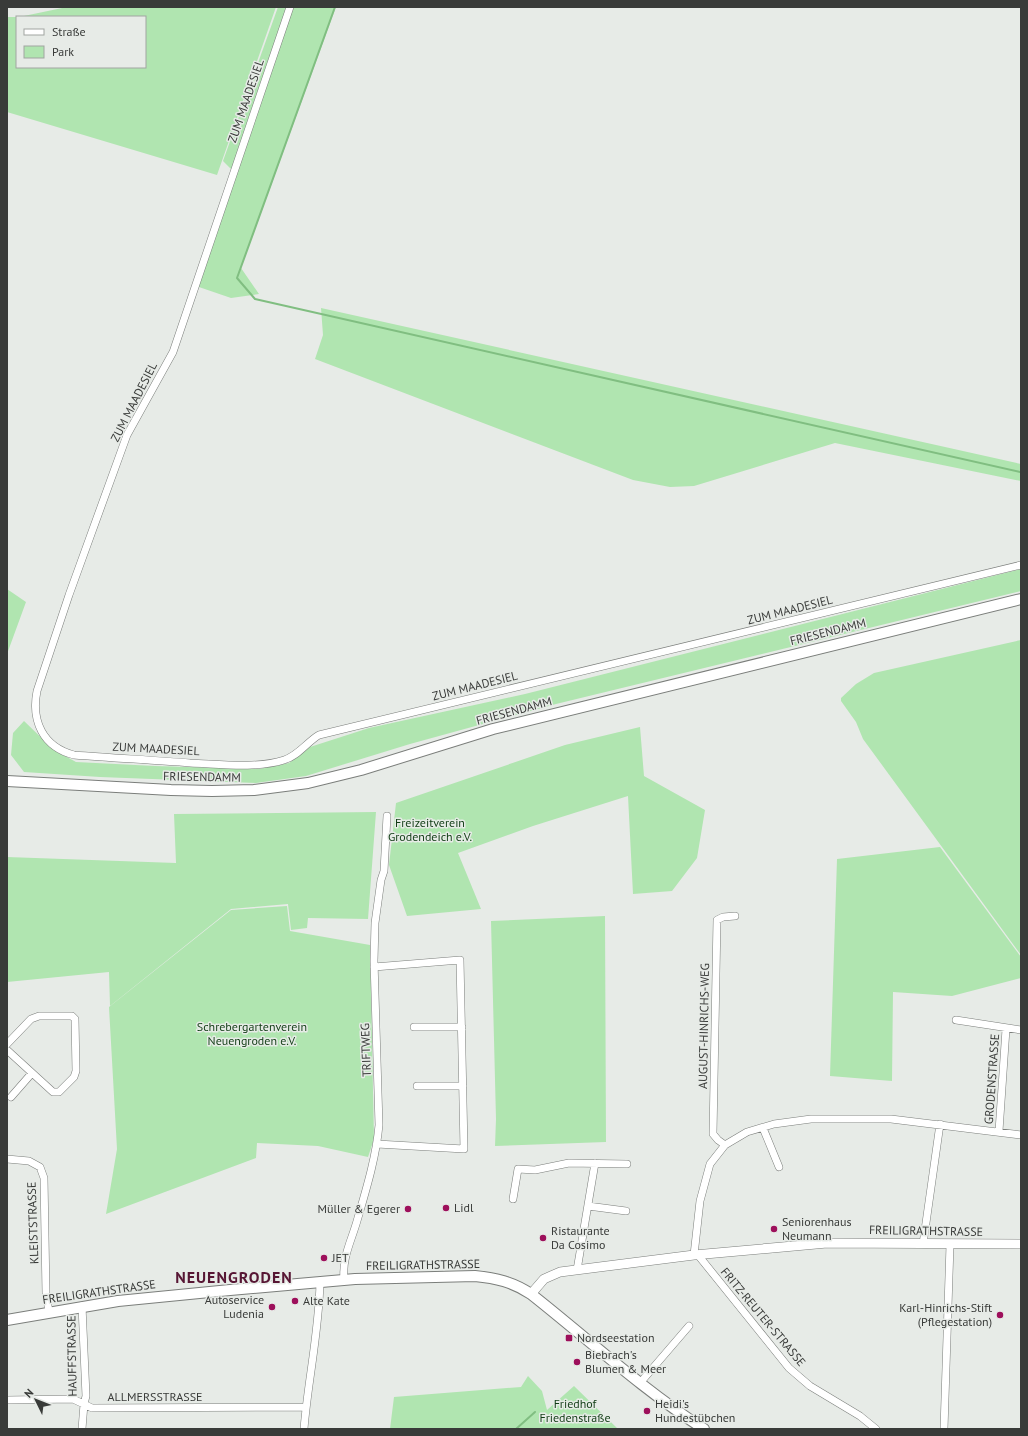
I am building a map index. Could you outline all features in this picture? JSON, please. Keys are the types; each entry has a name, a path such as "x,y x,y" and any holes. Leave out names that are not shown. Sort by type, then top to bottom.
{"main road":[{"name":"FRIESENDAMM","path":"7,781 212,791 254,790 308,782 360,770 493,729 1021,599"},
{"name":"FREILIGRATHSTRASSE","path":"7,1320 82,1306 126,1300 344,1280 474,1276 515,1284 531,1294"},
{"path":"531,1294 640,1383 704,1429"}],"street":[{"name":"ZUM MAADESIEL","path":"290,7 173,352 127,436 69,595 37,691 35,707 36,718 46,737 58,748 65,753 74,756 216,764 258,764 283,761 296,754 319,735 1021,565"},
{"name":"TRIFTWEG","path":"344,1280 344,1258 357,1221 377,1144 379,1119 374,966 375,923 381,880 384,872 387,816"},
{"name":"AUGUST-HINRICHS-WEG","path":"725,1145 713,1134 717,920 723,917 735,916"},
{"path":"374,966 460,960 464,1148 377,1144"},
{"path":"7,1044 31,1019 39,1016 72,1016 75,1019 76,1066 74,1077 59,1092 53,1092 7,1050"},
{"path":"956,1020 1006,1029 1021,1030"},
{"path":"414,1027 462,1027"},
{"name":"GRODENSTRASSE","path":"999,1132 1006,1029"},
{"path":"11,1097 32,1073"},
{"path":"417,1086 463,1086"},
{"path":"696,1255 700,1201 710,1164 725,1145 747,1132 774,1124 811,1119 891,1119 1021,1135"},
{"path":"923,1244 940,1124"},
{"path":"763,1128 779,1167"},
{"name":"KLEISTSTRASSE","path":"7,1159 29,1161 40,1168 44,1178 46,1293 49,1312"},
{"path":"513,1199 518,1169 535,1170 569,1163 626,1164"},
{"path":"577,1270 595,1163"},
{"path":"588,1206 626,1211"},
{"name":"FREILIGRATHSTRASSE","path":"531,1294 544,1279 560,1272 696,1255 827,1243 1021,1244"},
{"path":"944,1429 950,1244"},
{"name":"FRITZ-REUTER-STRASSE","path":"696,1255 789,1368 810,1386 860,1416 876,1429"},
{"path":"304,1429 320,1299 320,1282"},
{"name":"HAUFFSTRASSE","path":"82,1306 86,1396 82,1429"},
{"path":"640,1383 689,1326"},
{"name":"ALLMERSSTRASSE","path":"7,1400 73,1399 92,1408 306,1407"}],"green space":[{"path":"67,7 276,7 217,175 7,112 7,17 16,17 16,68 146,68 146,16 24,16"},
{"path":"278,7 336,7 241,268 259,294 231,298 196,286 236,174 223,161"},
{"path":"321,308 1021,464 1021,481 835,443 694,486 670,487 633,480 315,359 323,335"},
{"path":"1021,569 1021,591 556,704 410,744 306,776 256,783 100,777 24,772 11,755 13,733 24,721 54,750 76,762 259,769 289,763 310,747 369,728 525,694"},
{"path":"7,589 26,602 7,654"},
{"path":"1021,640 1021,955 863,739 856,722 841,701 841,698 856,684 874,673"},
{"name":"Freizeitverein Grodendeich e.V.","path":"640,727 644,776 705,810 697,858 672,891 633,894 628,796 533,826 458,853 481,909 407,916 389,865 396,803 565,745"},
{"path":"376,812 368,919 308,918 307,928 291,930 288,904 231,909 110,1006 109,972 7,982 7,857 176,863 174,814"},
{"path":"940,847 1021,957 1021,978 952,996 893,992 892,1081 830,1076 837,859"},
{"name":"Schrebergartenverein Neuengroden e.V.","path":"287,906 290,931 370,945 374,1139 368,1157 318,1146 257,1143 256,1158 106,1214 117,1149 109,1007 231,910"},
{"path":"605,916 606,1142 495,1146 496,1119 491,921"},
{"name":"Friedhof Friedenstraße","path":"528,1376 542,1391 547,1410 574,1386 618,1429 390,1429 394,1397 521,1387"}],"waterway":[{"path":"335,7 237,278 255,299 1020,472"},
{"path":"516,1429 535,1412"}],"place":[{"name":"Lidl","path":"446,1208"},
{"name":"Müller & Egerer","path":"408,1209"},
{"name":"Seniorenhaus Neumann","path":"774,1229"},
{"name":"Ristaurante Da Cosimo","path":"543,1238"},
{"name":"JET","path":"324,1258"},
{"name":"Alte Kate","path":"295,1301"},
{"name":"Autoservice Ludenia","path":"272,1307"},
{"name":"Karl-Hinrichs-Stift (Pflegestation)","path":"1000,1315"},
{"name":"Nordseestation","path":"569,1338"},
{"name":"Biebrach's Blumen & Meer","path":"577,1362"},
{"name":"Heidi's Hundestübchen","path":"647,1411"}],"district":[{"name":"NEUENGRODEN","path":"234,1277"}]}
